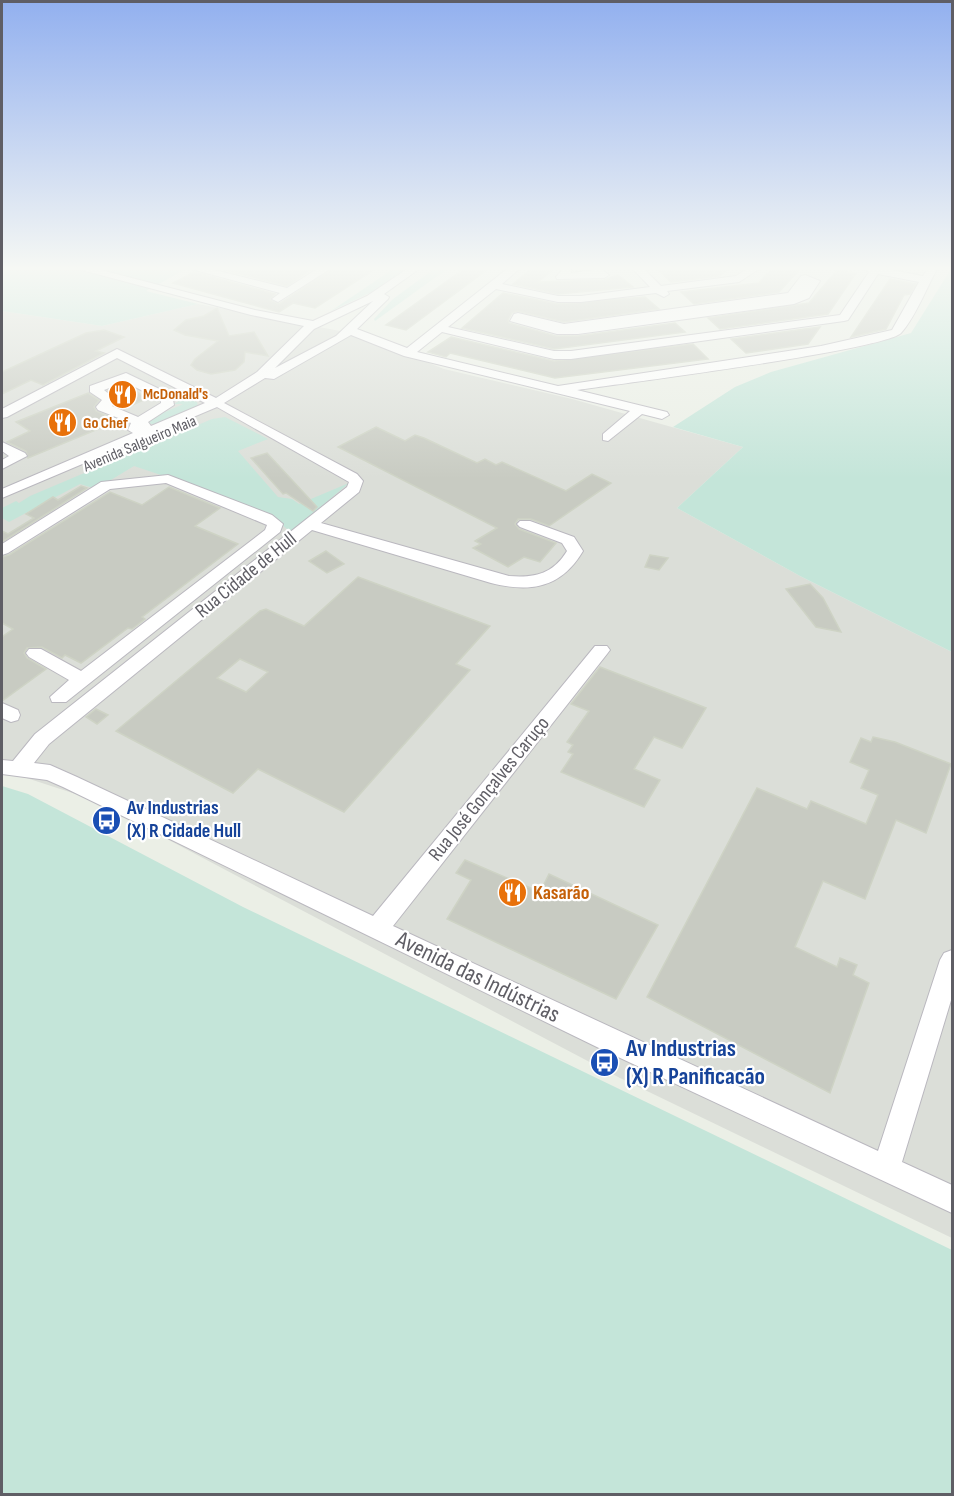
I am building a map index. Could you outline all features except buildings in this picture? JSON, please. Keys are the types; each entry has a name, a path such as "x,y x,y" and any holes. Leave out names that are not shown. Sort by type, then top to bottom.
{"street":[{"name":"Avenida Salgueiro Maia","path":"2,494 219,405 261,375 299,339"},
{"path":"315,339 380,344"},
{"path":"369,339 408,352 662,415"},
{"path":"408,352 425,339"},
{"path":"485,339 554,355 571,355 686,339"},
{"path":"709,339 747,372"},
{"path":"555,390 878,339"},
{"name":"Avenida Salgueiro Maia","path":"2,504 219,405 337,340"},
{"path":"2,414 117,353 219,405"},
{"path":"112,377 126,377 169,400 167,405 141,420 140,429 137,422 103,407 81,393 112,377"},
{"path":"103,407 110,400 95,389 126,377"},
{"name":"Rua Cidade de Hull","path":"10,767 50,732 310,525 356,485 356,481 219,405"},
{"path":"608,437 639,410"},
{"path":"2,486 140,429 167,425"},
{"path":"2,446 20,456 2,465"},
{"path":"2,550 106,485 168,479 267,518 275,524 272,532 59,697"},
{"path":"310,525 497,579 519,584 540,583 557,575 570,561 575,551 568,540 525,524"},
{"name":"Rua José Gonçalves Caruço","path":"377,928 600,650"},
{"path":"35,653 82,679"},
{"name":"Avenida das Indústrias","path":"10,767 50,773 70,782 610,1041 952,1199"},
{"path":"887,1167 952,960"}],"shaded area":[{"path":"2,339 368,339 444,369 572,399 743,447 677,508 800,576 952,652 952,1238 620,1078 91,799 2,770"},
{"path":"890,339 952,339 952,652 800,576 677,508 743,447 673,427 735,387 771,372"},
{"path":"184,398 197,402 198,407 155,425 148,423 147,421 183,404 174,404"},
{"path":"225,417 268,439 238,451 278,497 292,499 299,504 349,483 291,532 282,525 200,488 134,466 96,489 80,484 9,522 2,518 2,508 16,501 19,503 30,496 212,419"},
{"path":"2,786 28,794 243,907 952,1250 952,1494 2,1494"}],"place":[{"name":"McDonald's","path":"122,394"},
{"name":"Go Chef","path":"62,423"},
{"name":"Av Industrias (X) R Cidade Hull","path":"106,820"},
{"name":"Kasarão","path":"512,893"},
{"name":"Av Industrias (X) R Panificacão","path":"605,1062"}]}
